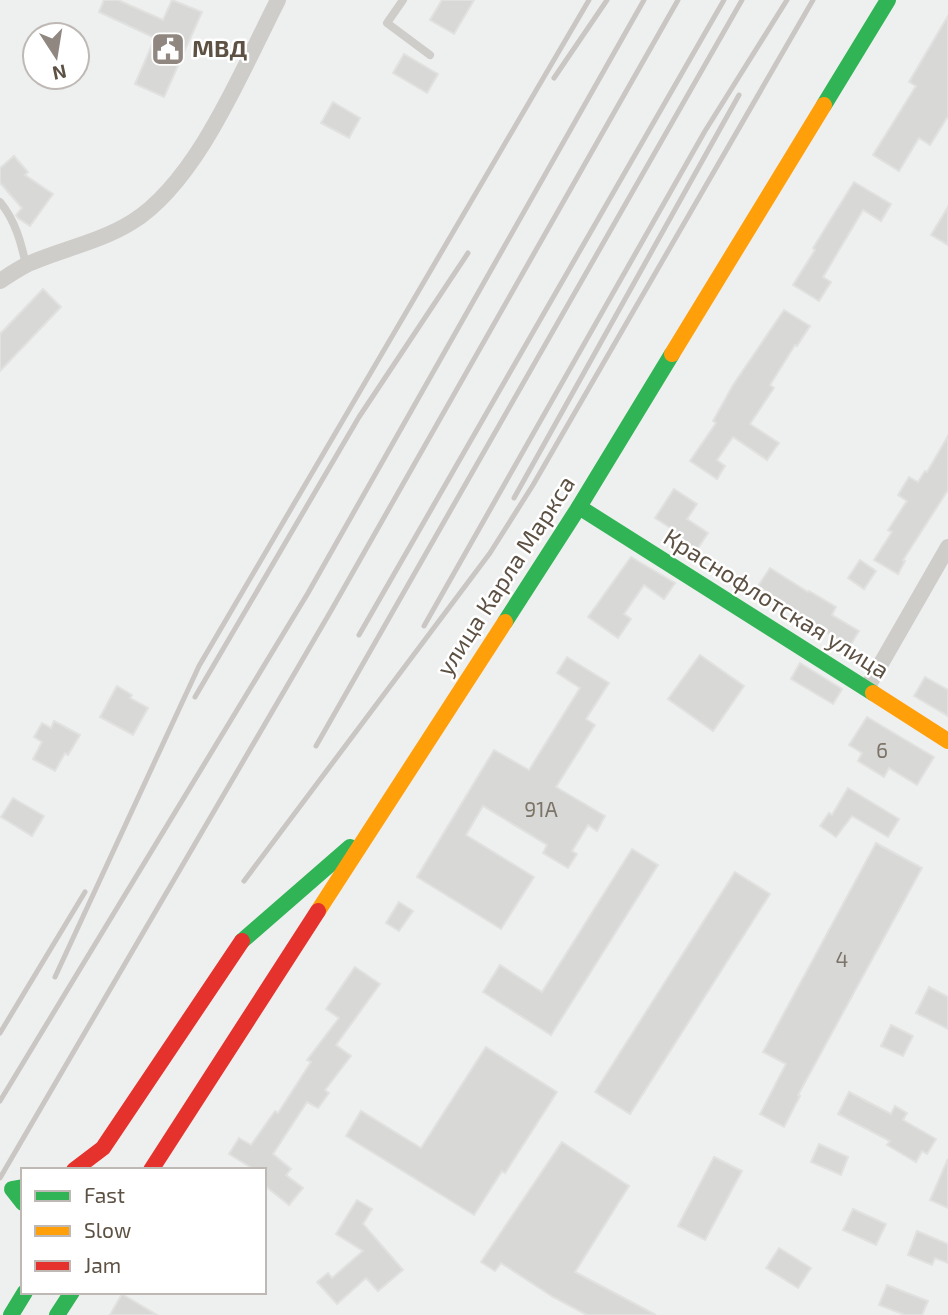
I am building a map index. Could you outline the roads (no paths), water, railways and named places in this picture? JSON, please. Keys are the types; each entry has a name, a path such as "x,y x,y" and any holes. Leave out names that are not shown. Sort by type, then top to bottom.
{"street":[{"path":"0,281 26,265 96,240 133,222 168,191 204,144 278,0"},
{"name":"улица Карла Маркса","path":"152,1168 579,507 888,0"},
{"name":"Краснофлотская улица","path":"579,507 948,741"},
{"path":"867,688 948,547"},
{"path":"77,1168 103,1148 243,939 368,832"},
{"path":"21,1187 12,1189 21,1200"},
{"path":"10,1315 24,1294"},
{"path":"57,1315 71,1294"}],"lane":[{"path":"403,0 387,23 430,55"},
{"path":"0,202 8,210 21,240 26,265"}],"railway":[{"path":"55,977 199,666 589,0"},
{"path":"554,78 607,0"},
{"path":"0,1101 308,593 644,0"},
{"path":"0,1178 332,609 678,0"},
{"path":"359,635 724,0"},
{"path":"316,746 742,0"},
{"path":"424,626 705,131 787,0"},
{"path":"244,881 490,553 533,485 813,0"},
{"path":"514,498 739,95"},
{"path":"195,697 359,417 468,253"},
{"path":"0,1033 85,892"}],"place":[{"name":"МВД","path":"168,49"}]}
